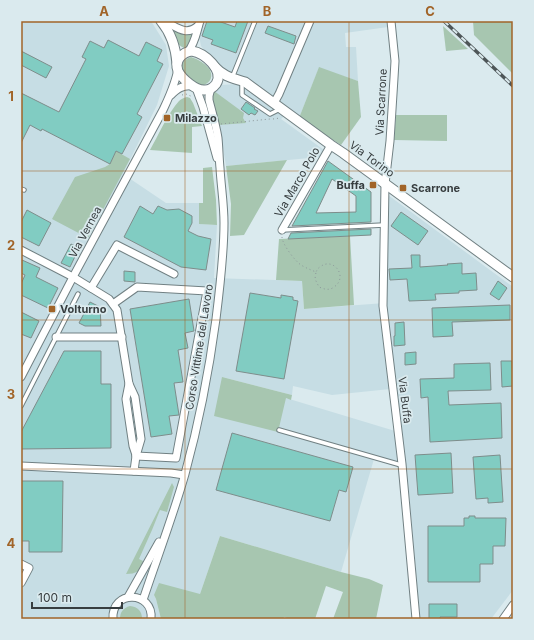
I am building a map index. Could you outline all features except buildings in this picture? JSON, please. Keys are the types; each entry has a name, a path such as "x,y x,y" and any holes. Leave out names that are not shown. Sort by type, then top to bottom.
{"main road":[{"path":"161,21 173,41 180,49 187,52 196,52 210,61 215,67 218,75 213,86"},
{"path":"173,41 177,57 177,66 181,75 194,87 205,90 225,80 235,79"},
{"path":"177,66 179,58 187,52"},
{"name":"Via Torino","path":"215,67 223,74 245,82 278,105 331,146 343,153 513,277"}],"street":[{"path":"164,21 176,28 186,31 195,29 199,24"},
{"path":"278,105 279,94 310,21"},
{"name":"Via Scarrone","path":"385,184 390,141 394,78 392,21"},
{"path":"187,52 194,44 199,24"},
{"path":"197,35 201,55"},
{"name":"Via Vernea","path":"21,376 169,97 177,76 177,66"},
{"path":"169,97 181,86 186,85 194,87 203,107 220,168"},
{"path":"213,86 209,93 209,100 218,136 220,168"},
{"name":"Via Marco Polo","path":"282,230 331,146"},
{"name":"Corso Vittime del Lavoro","path":"143,600 184,475 200,414 208,374 223,260 224,222 220,168"},
{"name":"Via Buffa","path":"385,184 383,306 402,466 416,619"},
{"path":"91,288 117,245 174,274"},
{"path":"21,250 73,277 109,299 117,310 129,384 126,399 133,446 136,456 134,471"},
{"path":"113,304 137,287 207,291 176,458 136,456"},
{"path":"56,337 122,337"},
{"path":"21,466 171,472 184,475"},
{"name":"Corso Vittime del Lavoro","path":"113,619 112,615 116,605 121,600 128,597 168,526"},
{"path":"21,564 29,568 21,583"},
{"path":"128,597 143,600 150,610 151,619"},
{"path":"513,605 505,617 513,619"}],"lane":[{"path":"235,79 255,21"},
{"path":"282,230 384,225"},
{"path":"21,406 78,294"},
{"path":"279,430 402,466"}],"path":[{"path":"180,95 186,94 193,97 195,101"},
{"path":"215,121 219,120 221,124 280,118 284,119"},
{"path":"282,230 282,240 296,260 300,264 316,272"},
{"path":"330,264 336,267 340,272 338,284 332,289 325,290 319,287 316,280 316,272 320,267 325,265 330,264"}],"shaded area":[{"path":"21,21 151,21 166,45 169,66 157,105 123,174 166,203 199,203 200,224 217,225 214,278 302,281 304,309 385,303 388,195 513,287 513,590 491,619 420,619 407,470 374,459 341,572 220,536 200,594 154,595 161,619 21,619","holes":["222,377 292,395 293,386 332,395 390,389 395,431"]},
{"path":"197,21 387,21 388,27 345,33 346,47 356,47 358,81 319,68 299,118 225,73 201,46"},
{"path":"237,84 248,88 284,116 281,119 324,150 320,157 226,166 219,125 246,122 214,91 221,85"}],"green space":[{"path":"473,21 513,21 513,74 474,35"},
{"path":"443,26 468,49 446,51"},
{"path":"171,28 181,34 192,34 189,46 184,48 179,45"},
{"path":"191,57 202,62 210,70 211,79 208,83 200,86 181,71 182,64"},
{"path":"319,67 358,81 361,117 341,145 299,118"},
{"path":"214,91 244,113 243,118 246,123 219,125 211,97"},
{"path":"183,98 190,98 193,103 202,126 192,127 192,153 150,150 175,106"},
{"path":"396,115 447,115 447,141 394,140"},
{"path":"116,151 130,159 88,238 52,219 75,177 110,164"},
{"path":"287,160 244,235 230,236 231,204 226,166"},
{"path":"212,167 217,225 199,224 199,203 203,203 203,168"},
{"path":"350,236 354,305 304,309 302,281 276,280 279,239"},
{"path":"222,377 292,395 291,400 286,398 278,432 214,416"},
{"path":"172,483 174,487 167,512 160,510 139,559 145,562 137,571 126,574"},
{"path":"220,536 369,579 383,585 376,619 333,619 343,592 326,586 315,619 290,619 284,617 283,619 161,619 154,595 159,583 200,594"},
{"path":"130,606 139,610 142,619 120,619 122,611"}],"railway":[{"path":"444,21 513,86"}],"place":[{"name":"Milazzo","path":"167,118"},
{"name":"Buffa","path":"373,185"},
{"name":"Scarrone","path":"403,188"},
{"name":"Volturno","path":"52,309"}]}
